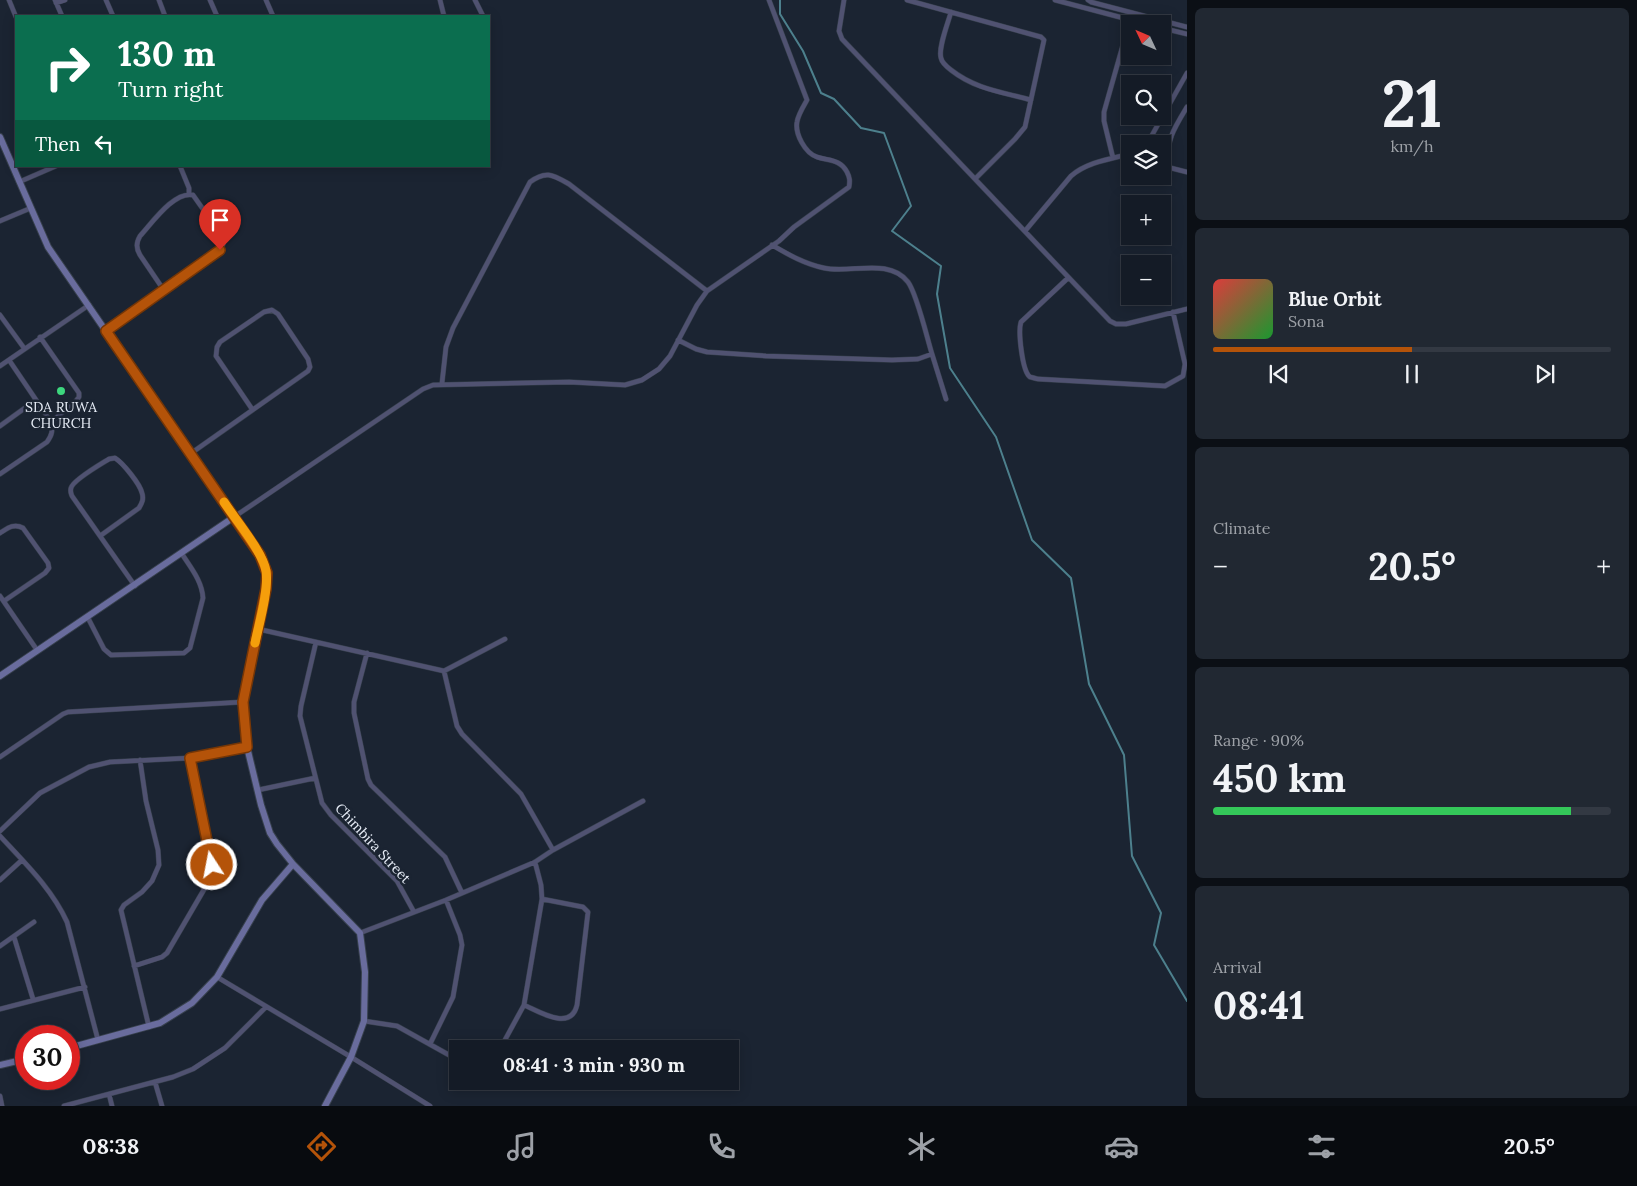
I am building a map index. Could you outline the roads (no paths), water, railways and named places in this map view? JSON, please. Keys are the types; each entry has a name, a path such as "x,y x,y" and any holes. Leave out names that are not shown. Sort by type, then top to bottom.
{"street":[{"path":"9,0 15,15"},
{"path":"62,15 55,2 65,0"},
{"path":"106,0 113,15"},
{"path":"159,0 166,15"},
{"path":"210,0 217,15"},
{"path":"266,0 273,15"},
{"path":"440,0 444,15"},
{"path":"476,0 483,15"},
{"path":"0,676 433,384 569,382 625,385 642,380 658,369 670,356 696,305 707,291 849,187 850,180 839,162 815,157 803,145 797,132 797,121 807,100 769,0"},
{"path":"844,0 839,32 842,39 1110,321 1116,324 1126,324 1187,309"},
{"path":"907,0 1041,37 1044,40 1025,127 975,179"},
{"path":"1055,0 1121,18"},
{"path":"1088,0 1187,26"},
{"path":"951,12 941,52 941,60 966,81 976,86 1031,100"},
{"path":"1171,30 1187,34"},
{"path":"1113,158 1104,121 1104,112 1121,52"},
{"path":"1152,135 1187,73"},
{"path":"1187,107 1171,134 1167,153 1167,167 1187,172"},
{"path":"0,137 48,246 260,555 267,573 266,589 243,702 247,747 261,805 270,833 293,864 360,933 365,972 364,1020 351,1057 325,1106"},
{"path":"1026,232 1071,176 1078,170 1088,165 1121,156"},
{"path":"20,182 54,167"},
{"path":"180,167 189,188 189,194"},
{"path":"442,383 446,346 452,328 530,182 538,176 544,174 554,176 569,184 707,291"},
{"path":"106,331 224,246 222,236 197,199 189,194"},
{"path":"163,289 137,250 137,242 140,236 172,202 189,194"},
{"path":"0,220 31,208"},
{"path":"772,245 798,260 826,269 881,269 892,270 901,275 912,289 946,399"},
{"path":"1068,278 1027,317 1019,329 1023,362 1030,377 1165,386 1183,376 1185,370 1173,312"},
{"path":"0,366 40,337 90,305"},
{"path":"190,454 304,374 310,367 308,359 278,314 272,310 264,312 220,342 216,351 216,356 252,409"},
{"path":"0,315 24,348"},
{"path":"40,337 79,393 76,401 51,422"},
{"path":"678,340 706,352 758,355 892,360 918,359 932,354"},
{"path":"0,474 46,442 52,435 51,422 9,360"},
{"path":"0,426 36,400"},
{"path":"100,536 139,508 142,503 141,489 120,461 115,458 109,458 76,482 71,486 70,491 100,536 135,586"},
{"path":"0,533 12,526 18,525 23,528 48,563 49,568 45,573 4,601"},
{"path":"88,618 104,649 111,656 184,653 187,651 190,648 203,598 199,581 182,554"},
{"path":"0,596 37,650"},
{"path":"258,630 444,671 505,639"},
{"name":"Chimbira Street","path":"316,642 300,711 315,778 325,809 397,881 414,912"},
{"path":"367,653 354,702 354,713 368,779 371,785 444,857 462,893"},
{"path":"444,671 457,726 462,734 521,794 553,850"},
{"path":"0,757 68,712 243,702"},
{"path":"0,831 40,793 71,775 96,765 110,762 190,758 247,747"},
{"path":"134,966 162,957 167,953 209,881 211,874 212,865 190,758"},
{"path":"140,760 146,801 158,850 159,865 152,881 120,910 149,1027"},
{"path":"258,790 315,778"},
{"path":"360,933 446,900 535,862 553,850 643,801"},
{"path":"0,836 39,879 60,908 67,922 98,1040"},
{"path":"0,880 22,860"},
{"path":"505,1040 524,1005 542,899 541,885 535,862"},
{"path":"80,1045 149,1027 192,1004 217,977 262,900 293,864"},
{"path":"524,1005 558,1019 569,1017 576,1010 577,1006 588,912 583,907 542,899"},
{"path":"430,1044 453,997 462,944 446,900"},
{"path":"0,946 34,922"},
{"path":"14,937 33,999"},
{"path":"217,977 430,1106"},
{"path":"0,1009 85,987"},
{"path":"64,1106 173,1077 193,1069 225,1048 266,1006"},
{"path":"364,1020 397,1026 449,1055"},
{"path":"0,1065 15,1062"},
{"path":"155,1082 162,1106"},
{"path":"109,1094 112,1106"},
{"path":"0,1096 2,1106"}],"waterway":[{"path":"780,0 780,14 803,51 821,93 834,99 861,128 884,133 911,206 892,231 941,266 937,294 950,368 996,437 1032,540 1071,578 1089,684 1124,755 1132,856 1161,913 1154,945 1187,1001"}],"place":[{"name":"SDA RUWA CHURCH","path":"61,391"}]}
